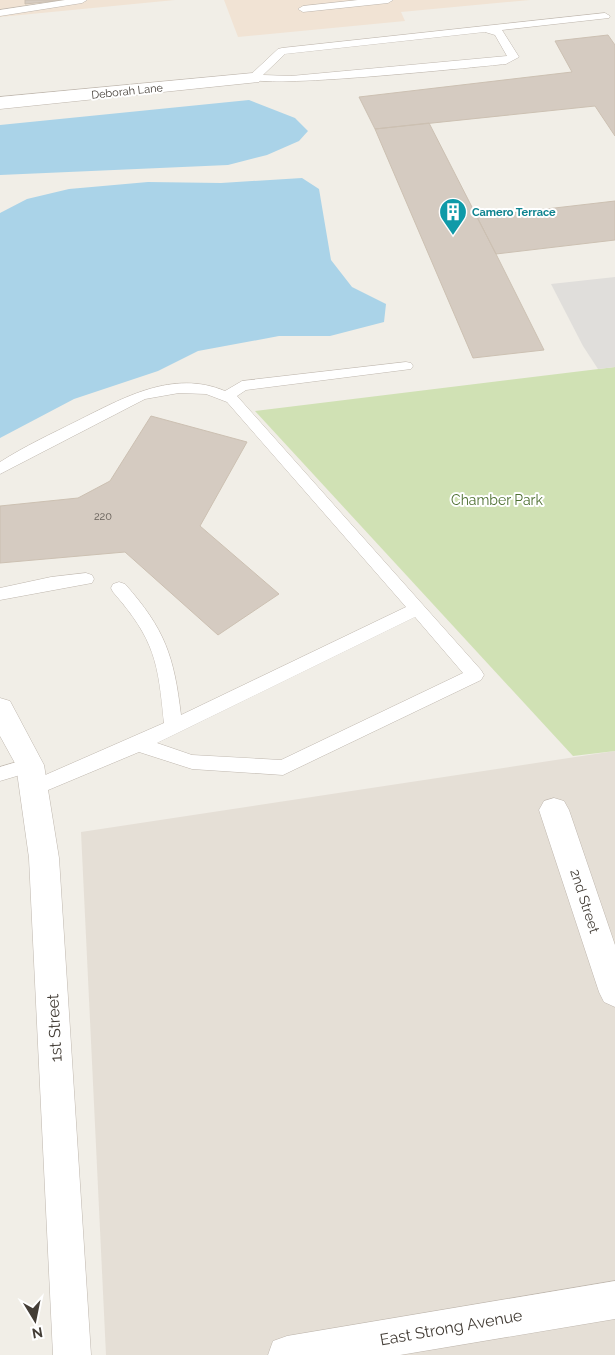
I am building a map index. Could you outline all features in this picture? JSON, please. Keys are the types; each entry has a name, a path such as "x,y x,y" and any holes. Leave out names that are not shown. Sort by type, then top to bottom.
{"street":[{"name":"Deborah Lane","path":"0,103 253,78"},
{"name":"1st Street","path":"0,710 44,858 72,1355"},
{"name":"2nd Street","path":"554,810 615,992"},
{"name":"East Strong Avenue","path":"287,1355 615,1300"}],"lane":[{"path":"0,12 13,6 82,0"},
{"path":"302,9 388,0"},
{"path":"253,78 282,51 605,16"},
{"path":"253,78 291,79 506,61 513,57 499,33 486,29"},
{"path":"226,397 242,386 406,366"},
{"path":"0,469 27,452 141,395 188,388 208,389 232,399 475,675 283,768 192,762 138,744"},
{"path":"0,594 51,583 86,579"},
{"path":"119,588 141,612 159,642 166,664 173,727"},
{"path":"21,776 138,744 417,609"}],"shaded area":[{"path":"0,0 175,0 0,17"},
{"path":"224,0 530,0 401,12 405,21 238,37"},
{"path":"615,277 615,367 598,369 583,346 551,284"},
{"path":"615,751 615,1355 106,1355 81,832"}],"green space":[{"name":"Chamber Park","path":"615,367 615,751 573,756 255,411"}],"water":[{"path":"249,100 295,118 308,131 299,141 267,155 228,165 0,175 0,125"},
{"path":"302,178 319,189 331,260 352,287 386,304 384,322 330,336 279,336 198,351 158,371 74,399 0,438 0,213 27,199 69,189 148,182 221,183"}],"building":[{"path":"25,0 65,0 25,4"},
{"path":"608,35 615,45 615,136 595,106 375,129 359,97 572,72 555,41"},
{"name":"Camero Terrace","path":"429,123 544,350 473,358 375,129"},
{"name":"Camero Terrace","path":"615,201 615,240 496,254 477,217"},
{"path":"151,416 247,442 200,526 279,594 218,635 125,552 0,563 0,506 78,498 110,481"}],"place":[{"name":"Camero Terrace","path":"453,236"}]}
